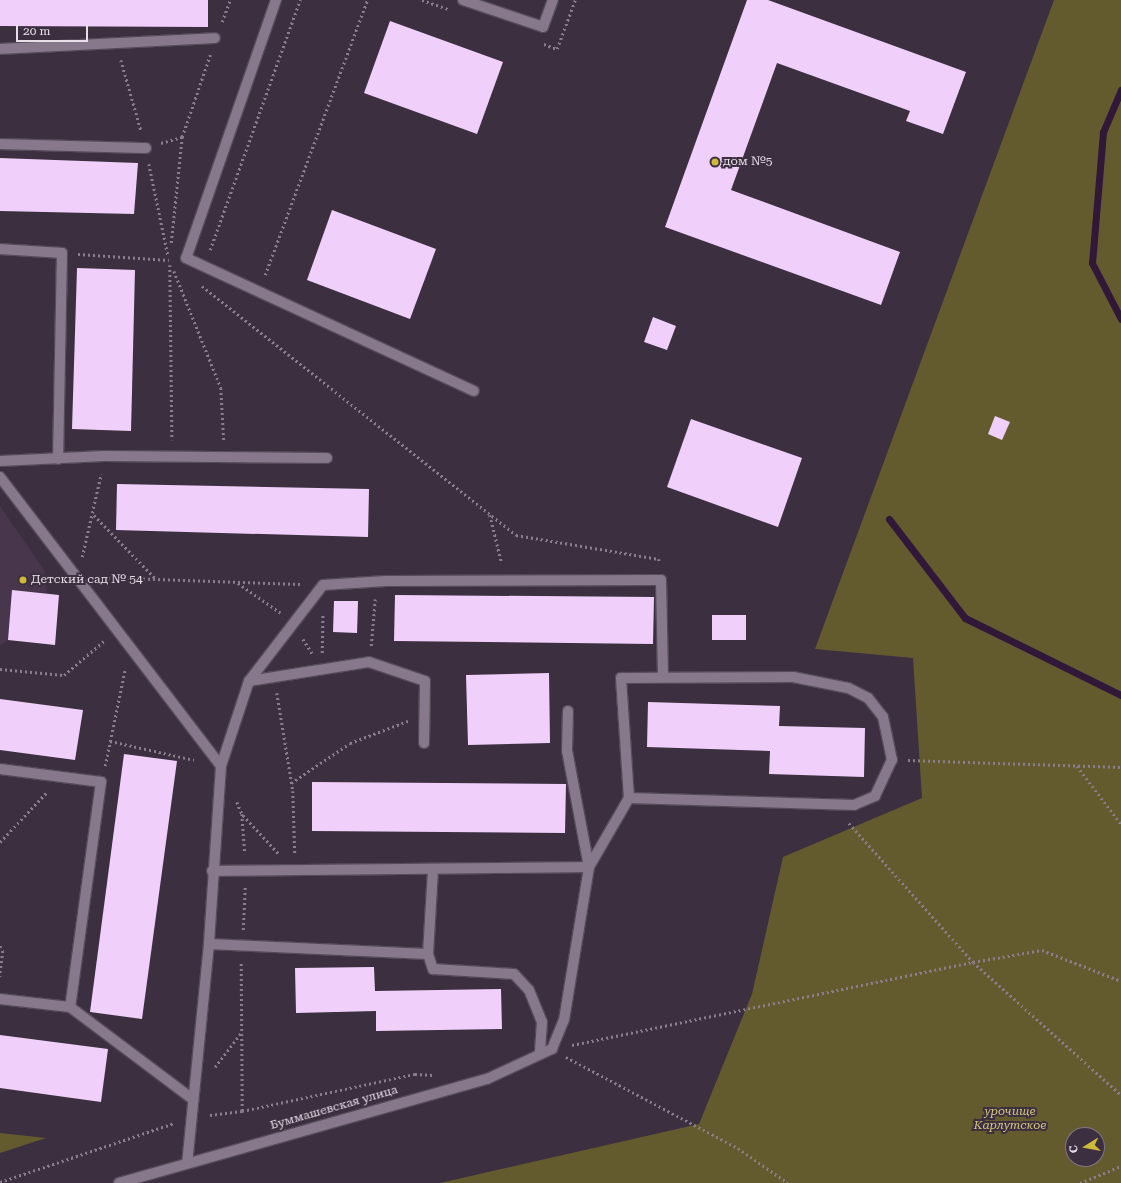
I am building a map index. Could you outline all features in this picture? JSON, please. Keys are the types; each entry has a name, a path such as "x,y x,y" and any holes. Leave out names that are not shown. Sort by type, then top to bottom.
{"lane":[{"path":"276,0 186,258 474,391"},
{"path":"463,0 543,27 553,0"},
{"path":"0,49 215,38"},
{"path":"0,144 146,148"},
{"path":"0,249 62,253 58,459"},
{"path":"0,461 104,456 327,458"},
{"path":"0,477 129,649 221,766"},
{"path":"187,1163 191,1098 209,944 212,871 221,766 249,680 323,585 376,581 661,580 663,676"},
{"path":"249,680 369,662 425,681 424,743"},
{"path":"589,867 628,798 621,678 663,676 793,677 848,688 868,698 883,717 892,760 874,796 854,805 628,798"},
{"path":"552,1049 564,1020 589,867 567,751 568,711"},
{"path":"0,770 101,782 70,1007"},
{"path":"212,871 433,870 589,867"},
{"path":"433,870 428,954 433,969 514,974 529,990 542,1022 540,1054"},
{"path":"209,944 428,954"},
{"path":"0,999 70,1007 191,1098"},
{"name":"Буммашевская улица","path":"120,1183 487,1079 552,1049"}],"path":[{"path":"207,258 300,0"},
{"path":"263,282 367,0"},
{"path":"62,253 170,260"},
{"path":"170,260 172,441"},
{"path":"170,260 221,388 225,457"},
{"path":"104,456 94,514 76,577 323,585 322,669"},
{"path":"94,514 156,579"},
{"path":"490,514 506,580"},
{"path":"369,662 376,581"},
{"path":"0,669 64,675 116,631"},
{"path":"101,782 129,649"},
{"path":"274,676 291,783 296,871"},
{"path":"291,783 350,743 424,716"},
{"path":"110,740 221,766"},
{"path":"892,760 1121,767"},
{"path":"1077,766 1121,824"},
{"path":"0,842 61,778"},
{"path":"831,804 973,962 1121,1095"},
{"path":"242,814 296,871"},
{"path":"0,946 3,951 0,977"},
{"path":"552,1049 973,962 1042,950 1121,981"},
{"path":"552,1049 738,1148 788,1183"},
{"path":"242,1111 415,1074 437,1075"},
{"path":"0,1182 191,1117"},
{"path":"1080,1183 1121,1166"}],"shaded area":[{"name":"Детский сад № 54","path":"0,506 44,570 47,593 13,591 8,640 0,646"}],"green space":[{"name":"урочище Карлутское","path":"1054,0 1121,0 1121,1183 440,1183 699,1124 752,994 783,857 922,798 913,658 815,649"},
{"path":"0,1133 46,1138 0,1153"}],"building":[{"path":"0,0 208,0 208,27 0,26"},
{"name":"дом №5","path":"747,0 768,0 966,72 943,134 906,121 910,111 777,63 731,190 900,252 881,305 665,227"},
{"path":"390,21 503,62 477,134 364,93"},
{"path":"0,158 138,163 134,214 0,211"},
{"path":"332,210 436,249 410,319 307,280"},
{"path":"77,268 135,270 131,431 72,429"},
{"path":"653,317 676,326 667,350 644,342"},
{"path":"995,416 1010,422 1002,440 988,434"},
{"path":"691,419 802,458 778,527 667,487"},
{"path":"117,484 369,489 368,537 116,530"},
{"path":"12,590 59,595 55,645 8,640"},
{"path":"395,595 654,597 653,644 394,641"},
{"path":"334,601 358,601 357,633 333,632"},
{"path":"712,615 746,615 746,640 712,640"},
{"path":"549,673 550,743 468,745 466,675"},
{"path":"0,699 83,710 75,760 0,750"},
{"path":"648,702 780,706 779,726 865,728 864,777 769,774 770,751 647,747"},
{"path":"124,754 177,761 142,1019 90,1012"},
{"path":"312,782 566,784 565,833 312,831"},
{"path":"374,967 375,991 501,989 502,1029 376,1031 376,1011 296,1013 295,968"},
{"path":"0,1035 108,1049 101,1102 0,1088"}],"waterway":[{"path":"1121,90 1103,132 1092,263 1121,319"},
{"path":"889,519 965,618 1121,695"}],"place":[{"name":"дом №5","path":"715,162"},
{"name":"Детский сад № 54","path":"23,580"}]}
